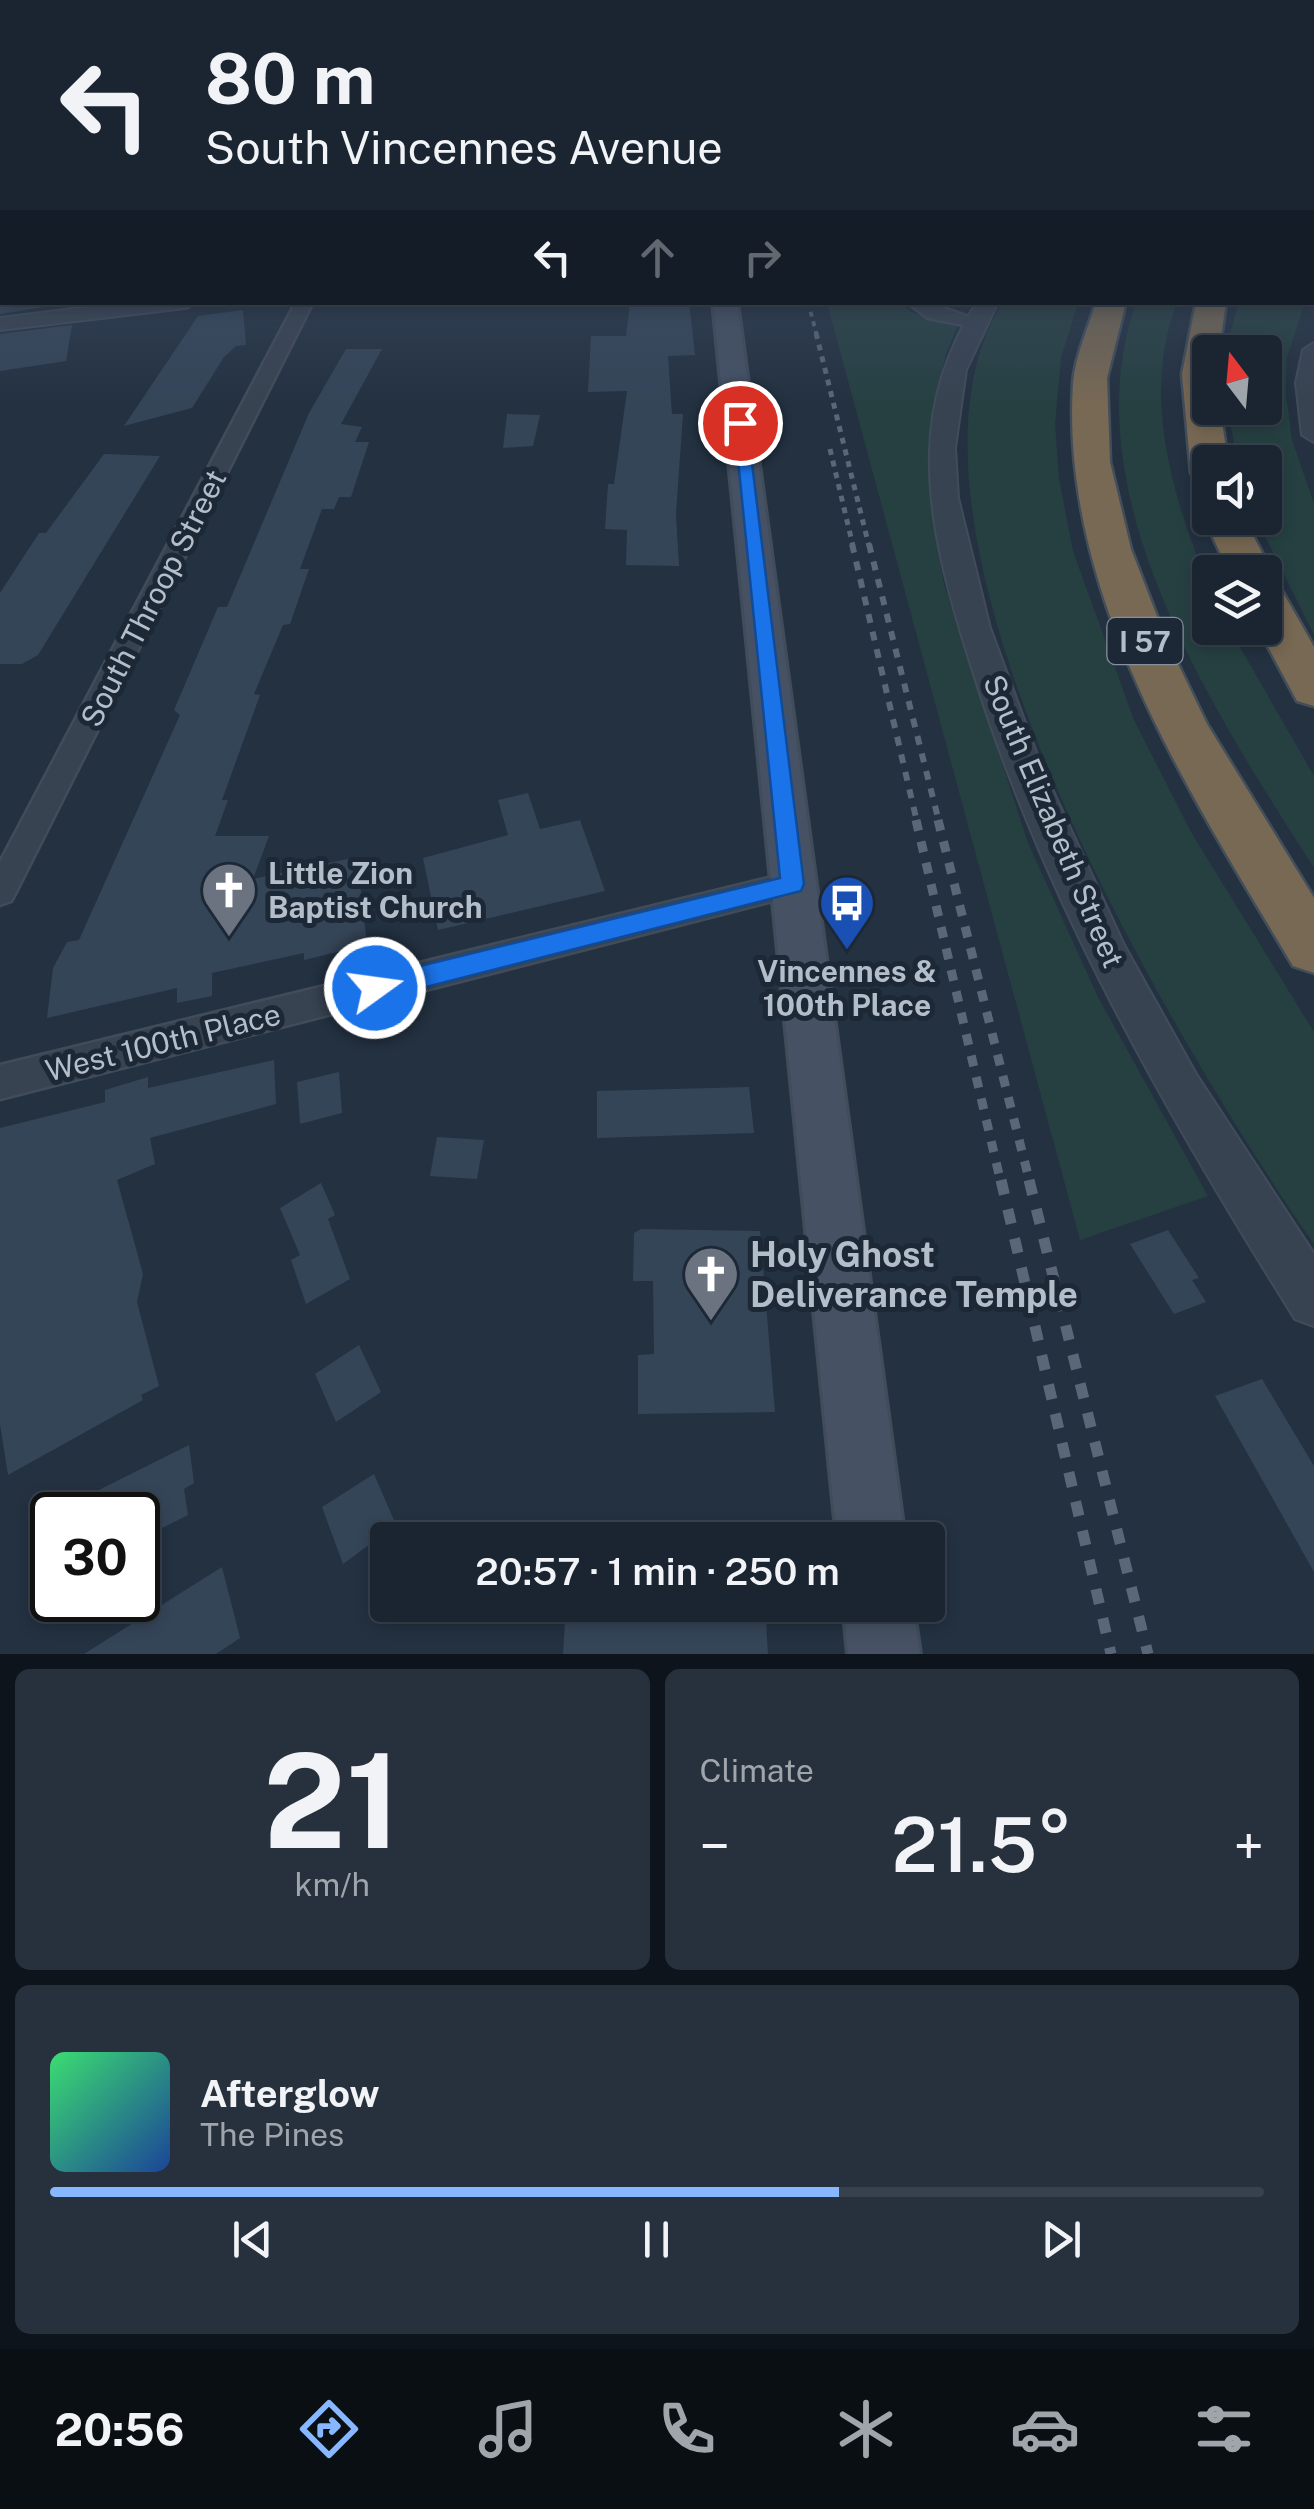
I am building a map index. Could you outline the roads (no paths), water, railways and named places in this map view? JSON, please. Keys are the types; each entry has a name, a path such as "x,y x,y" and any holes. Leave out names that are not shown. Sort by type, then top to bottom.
{"highway":[{"name":"I 57","path":"1109,305 1094,352 1088,408 1092,466 1106,534 1174,711 1242,835 1314,948"},
{"path":"1207,445 1199,374 1210,305"},
{"path":"1282,631 1314,690"}],"main road":[{"path":"725,305 869,1522"},
{"path":"880,1622 884,1654"}],"street":[{"path":"0,324 161,305"},
{"name":"South Throop Street","path":"0,892 303,305"},
{"path":"920,305 934,314 981,312"},
{"name":"South Elizabeth Street","path":"981,312 946,403 945,496 980,643 1073,880 1140,1017 1209,1138 1314,1300"},
{"path":"1314,354 1308,383 1314,435"},
{"name":"West 100th Place","path":"0,1082 792,884"}],"railway":[{"path":"809,305 817,336"},
{"path":"816,333 869,546"},
{"path":"830,449 853,546"},
{"path":"852,544 917,822"},
{"path":"869,544 939,822"},
{"path":"916,820 1001,1183"},
{"path":"938,820 1030,1183"},
{"path":"1001,1180 1111,1654"},
{"path":"1029,1180 1148,1654"}],"place":[{"name":"Little Zion Baptist Church","path":"229,939"},
{"name":"Vincennes & 100th Place","path":"847,952"},
{"name":"Holy Ghost Deliverance Temple","path":"711,1323"}]}
